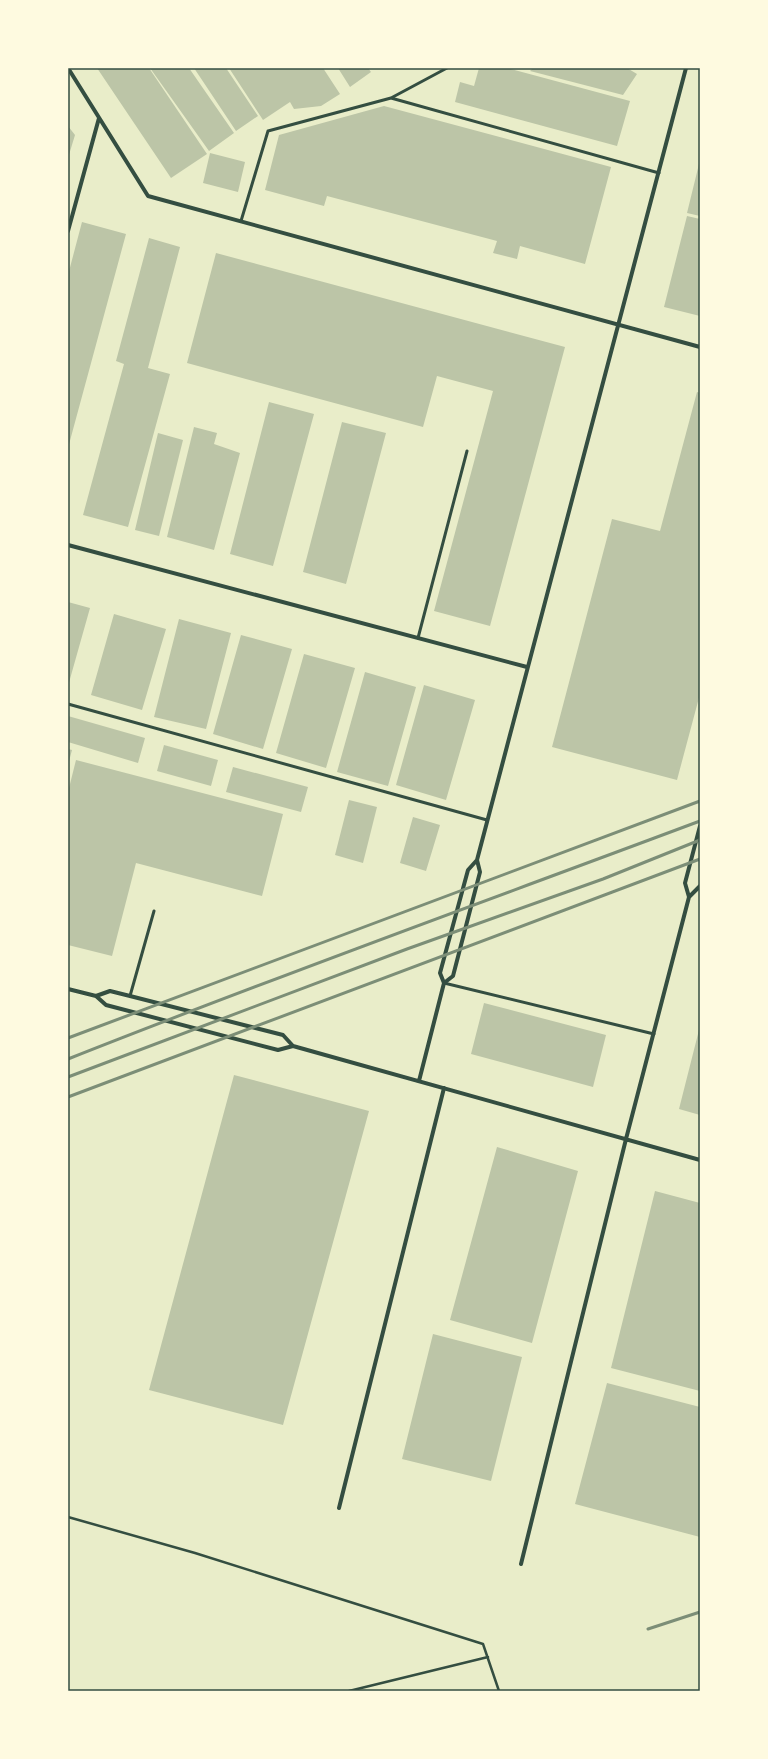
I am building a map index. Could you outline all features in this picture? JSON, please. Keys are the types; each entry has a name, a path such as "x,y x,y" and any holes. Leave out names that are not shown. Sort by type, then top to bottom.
{"street":[{"path":"68,68 148,196 700,347"},
{"path":"419,1082 444,983 440,973 468,870 477,860 686,68"},
{"path":"68,231 99,118"},
{"path":"68,545 527,667"},
{"path":"521,1564 626,1139 689,897 685,883 700,826"},
{"path":"444,983 453,976 480,872 477,860"},
{"path":"689,897 700,886"},
{"path":"68,989 96,996 106,1005 278,1050 293,1046 700,1160"},
{"path":"96,996 110,991 130,996 283,1035 293,1046"},
{"path":"339,1508 444,1088"}],"lane":[{"path":"240,221 268,131 390,98 447,68"},
{"path":"390,98 659,173"},
{"path":"418,638 467,451"},
{"path":"68,704 487,820"},
{"path":"130,996 154,911"},
{"path":"444,983 654,1034"}],"path":[{"path":"68,1517 195,1553 483,1644 499,1691"},
{"path":"349,1691 488,1658"}],"building":[{"path":"97,68 149,68 207,154 171,178"},
{"path":"150,68 189,68 234,133 209,151"},
{"path":"194,68 226,68 258,116 236,131"},
{"path":"229,68 323,68 340,94 321,106 294,109 290,102 263,120"},
{"path":"338,68 368,68 371,72 350,87"},
{"path":"479,68 507,68 630,101 617,146 455,102 460,82 474,86"},
{"path":"533,68 627,68 637,74 623,95 530,71"},
{"path":"384,106 611,167 585,264 520,246 517,259 493,253 497,241 327,196 324,206 265,190 279,135"},
{"path":"68,126 75,135 68,158"},
{"path":"210,153 245,162 238,192 203,183"},
{"path":"700,164 700,216 687,213"},
{"path":"687,216 700,219 700,316 664,307"},
{"path":"82,222 126,234 68,448 68,275"},
{"path":"149,238 180,247 148,368 170,374 128,527 83,515 124,364 116,361"},
{"path":"216,253 565,347 490,626 434,611 493,391 437,376 423,427 187,363"},
{"path":"697,392 700,393 700,694 677,780 552,747 612,519 660,531"},
{"path":"269,402 314,414 273,566 230,554"},
{"path":"342,422 386,433 346,584 303,572"},
{"path":"194,427 217,433 214,444 240,453 214,550 167,537"},
{"path":"158,433 183,440 159,536 135,530"},
{"path":"68,602 90,608 68,686"},
{"path":"114,614 166,629 142,710 91,695"},
{"path":"179,619 231,633 206,729 154,717"},
{"path":"241,635 292,649 263,749 213,734"},
{"path":"304,654 355,668 326,768 276,753"},
{"path":"365,672 416,687 388,786 337,772"},
{"path":"424,685 475,700 446,800 396,785"},
{"path":"68,716 145,738 138,763 68,742"},
{"path":"164,745 218,760 211,786 157,771"},
{"path":"68,749 72,750 68,765"},
{"path":"76,760 283,814 262,896 136,863 112,956 68,945 68,792"},
{"path":"233,767 308,787 301,812 226,792"},
{"path":"349,800 377,807 363,863 335,855"},
{"path":"413,817 440,825 426,871 400,863"},
{"path":"484,1003 606,1035 593,1087 471,1054"},
{"path":"700,1030 700,1115 679,1109"},
{"path":"234,1075 369,1111 283,1425 149,1390"},
{"path":"497,1147 578,1171 532,1343 450,1320"},
{"path":"655,1191 700,1203 700,1391 611,1368"},
{"path":"433,1334 522,1357 491,1481 402,1459"},
{"path":"607,1383 700,1407 700,1537 575,1504"}],"railway":[{"path":"68,1038 700,801"},
{"path":"68,1059 304,968 700,821"},
{"path":"68,1077 407,949 603,879 700,840"},
{"path":"68,1097 700,859"},
{"path":"648,1629 700,1612"}]}
